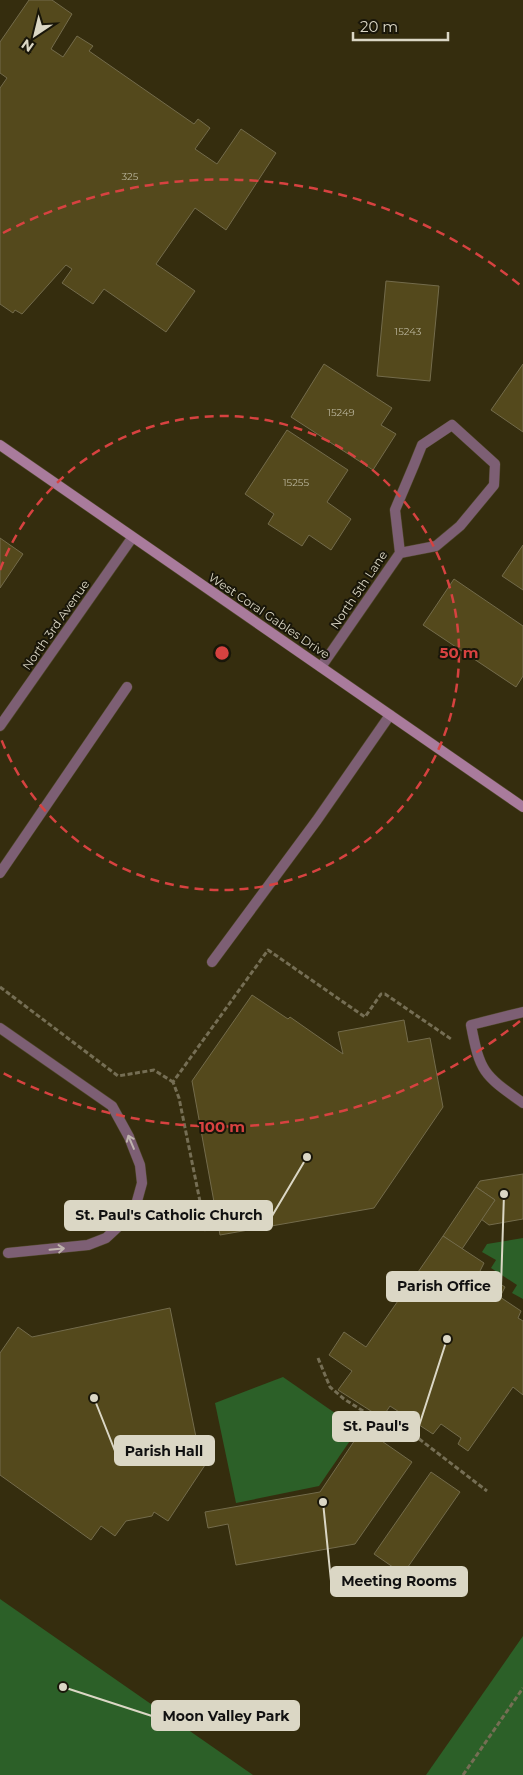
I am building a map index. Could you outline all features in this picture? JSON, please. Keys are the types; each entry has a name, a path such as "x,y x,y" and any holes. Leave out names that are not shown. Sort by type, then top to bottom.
{"street":[{"name":"North 5th Lane","path":"321,667 400,553 395,510 422,445 452,426 495,464 494,486 460,526 436,546 400,553"},
{"name":"West Coral Gables Drive","path":"0,445 523,807"},
{"name":"North 3rd Avenue","path":"0,726 132,538"},
{"path":"0,873 127,687"},
{"path":"212,962 317,820 390,715"},
{"path":"523,1012 471,1025 477,1056 485,1073 523,1103"},
{"path":"0,1028 112,1106 129,1137 140,1166 142,1184 134,1212 116,1231 106,1238 88,1245 8,1253"}],"path":[{"path":"173,1082 268,950 365,1017 381,994 385,994 454,1042"},
{"path":"0,987 118,1076 154,1070 173,1082 179,1098 206,1231"},
{"path":"318,1358 330,1387 344,1400 371,1416 414,1435 487,1491"},
{"path":"463,1775 523,1688"}],"green space":[{"path":"523,1238 523,1299 512,1293 517,1285 491,1268 496,1260 482,1252 487,1244"},
{"path":"283,1377 358,1429 319,1486 236,1503 215,1403"},
{"path":"0,1599 253,1775 0,1775"},
{"path":"523,1636 523,1775 426,1775"}],"building":[{"path":"29,0 52,0 72,14 51,49 63,57 77,36 93,46 89,51 194,124 198,119 210,128 195,149 217,164 241,129 276,153 226,230 195,208 156,264 195,291 166,332 104,289 93,304 62,283 72,269 66,265 22,314 15,310 13,313 0,304 0,88 7,78 0,73 0,42"},
{"path":"386,281 439,286 430,381 377,376"},
{"path":"324,364 392,408 381,425 396,434 373,470 291,417"},
{"path":"523,364 523,432 491,410"},
{"path":"287,430 348,470 327,502 351,519 331,550 309,535 302,546 268,524 274,514 245,494"},
{"path":"0,538 23,554 0,588"},
{"path":"523,545 523,590 502,576"},
{"path":"454,579 523,626 523,676 516,687 423,625"},
{"path":"252,995 288,1019 290,1017 343,1054 338,1032 404,1020 408,1042 430,1038 443,1107 374,1208 220,1235 192,1081"},
{"path":"523,1174 523,1219 489,1225 481,1219 495,1200 476,1187 480,1181"},
{"path":"476,1187 495,1200 462,1249 443,1236"},
{"path":"443,1236 484,1263 480,1271 505,1287 500,1297 521,1311 518,1318 523,1321 523,1395 513,1387 468,1451 458,1444 461,1438 441,1424 433,1434 390,1406 382,1418 338,1390 352,1371 329,1355 344,1332 366,1347"},
{"path":"170,1308 198,1447 195,1450 209,1459 168,1521 154,1512 152,1516 126,1521 115,1536 101,1526 91,1540 0,1475 0,1353 18,1327 32,1337"},
{"path":"363,1428 412,1462 355,1544 236,1565 228,1524 208,1528 205,1512 320,1492"},
{"path":"431,1472 460,1492 403,1574 374,1554"}],"place":[{"name":"St. Paul's Catholic Church","path":"307,1157"},
{"name":"Parish Office","path":"504,1194"},
{"name":"St. Paul's","path":"447,1339"},
{"name":"Parish Hall","path":"94,1398"},
{"name":"Meeting Rooms","path":"323,1502"},
{"name":"Moon Valley Park","path":"63,1687"}]}
